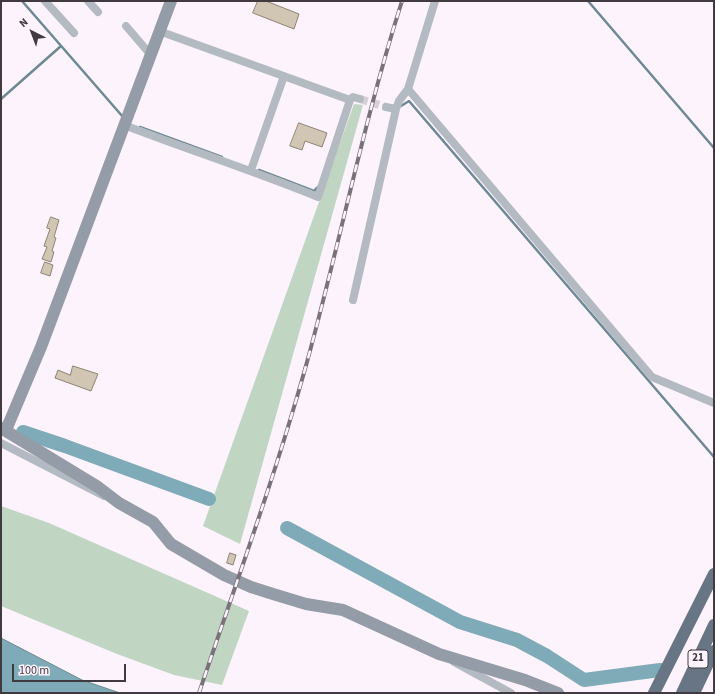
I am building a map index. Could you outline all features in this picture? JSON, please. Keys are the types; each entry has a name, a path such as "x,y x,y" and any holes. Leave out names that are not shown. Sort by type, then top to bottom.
{"highway":[{"path":"654,693 714,574"},
{"name":"21","path":"682,693 714,625"},
{"name":"21","path":"694,693 714,651"}],"street":[{"path":"45,1 74,33"},
{"path":"88,1 98,12"},
{"path":"119,503 98,487 4,429 41,346 171,1"},
{"path":"353,300 396,108 399,101 408,89 435,1"},
{"path":"126,26 150,54"},
{"path":"159,31 350,100"},
{"path":"251,170 284,76"},
{"path":"408,89 652,377 714,403"},
{"path":"124,125 189,150 251,170 318,197 350,100 353,97 360,99"},
{"path":"386,107 396,108"},
{"path":"1,443 153,522 171,544 224,575 251,587 306,604 343,610 439,654 511,693"},
{"path":"439,654 525,680 558,693"}],"green space":[{"path":"354,104 363,105 240,544 203,526"},
{"path":"1,506 49,523 249,611 222,685 174,675 117,654 1,606"}],"water":[{"path":"1,638 82,680 120,693 1,693"}],"building":[{"path":"258,1 266,1 299,14 294,29 253,13"},
{"path":"299,123 327,133 322,147 305,141 302,150 290,146"},
{"path":"51,217 59,220 54,237 56,238 52,251 54,252 51,262 42,259 47,247 44,246 50,229 47,228"},
{"path":"45,262 53,265 50,276 41,273"},
{"path":"73,366 98,374 91,391 55,378 58,370 70,375"},
{"path":"230,553 236,555 233,565 227,563"}],"waterway":[{"path":"22,1 123,117"},
{"path":"588,1 714,148"},
{"path":"1,99 61,46"},
{"path":"401,106 409,101 714,457"},
{"path":"140,127 222,157"},
{"path":"259,170 314,191 318,187"},
{"path":"23,432 209,499"},
{"path":"287,528 460,622 517,640 547,656 584,680 660,670"}],"tunnel":[{"path":"360,99 386,107"}],"railway":[{"path":"199,693 295,404 319,317 364,136 388,46 402,1"}]}
